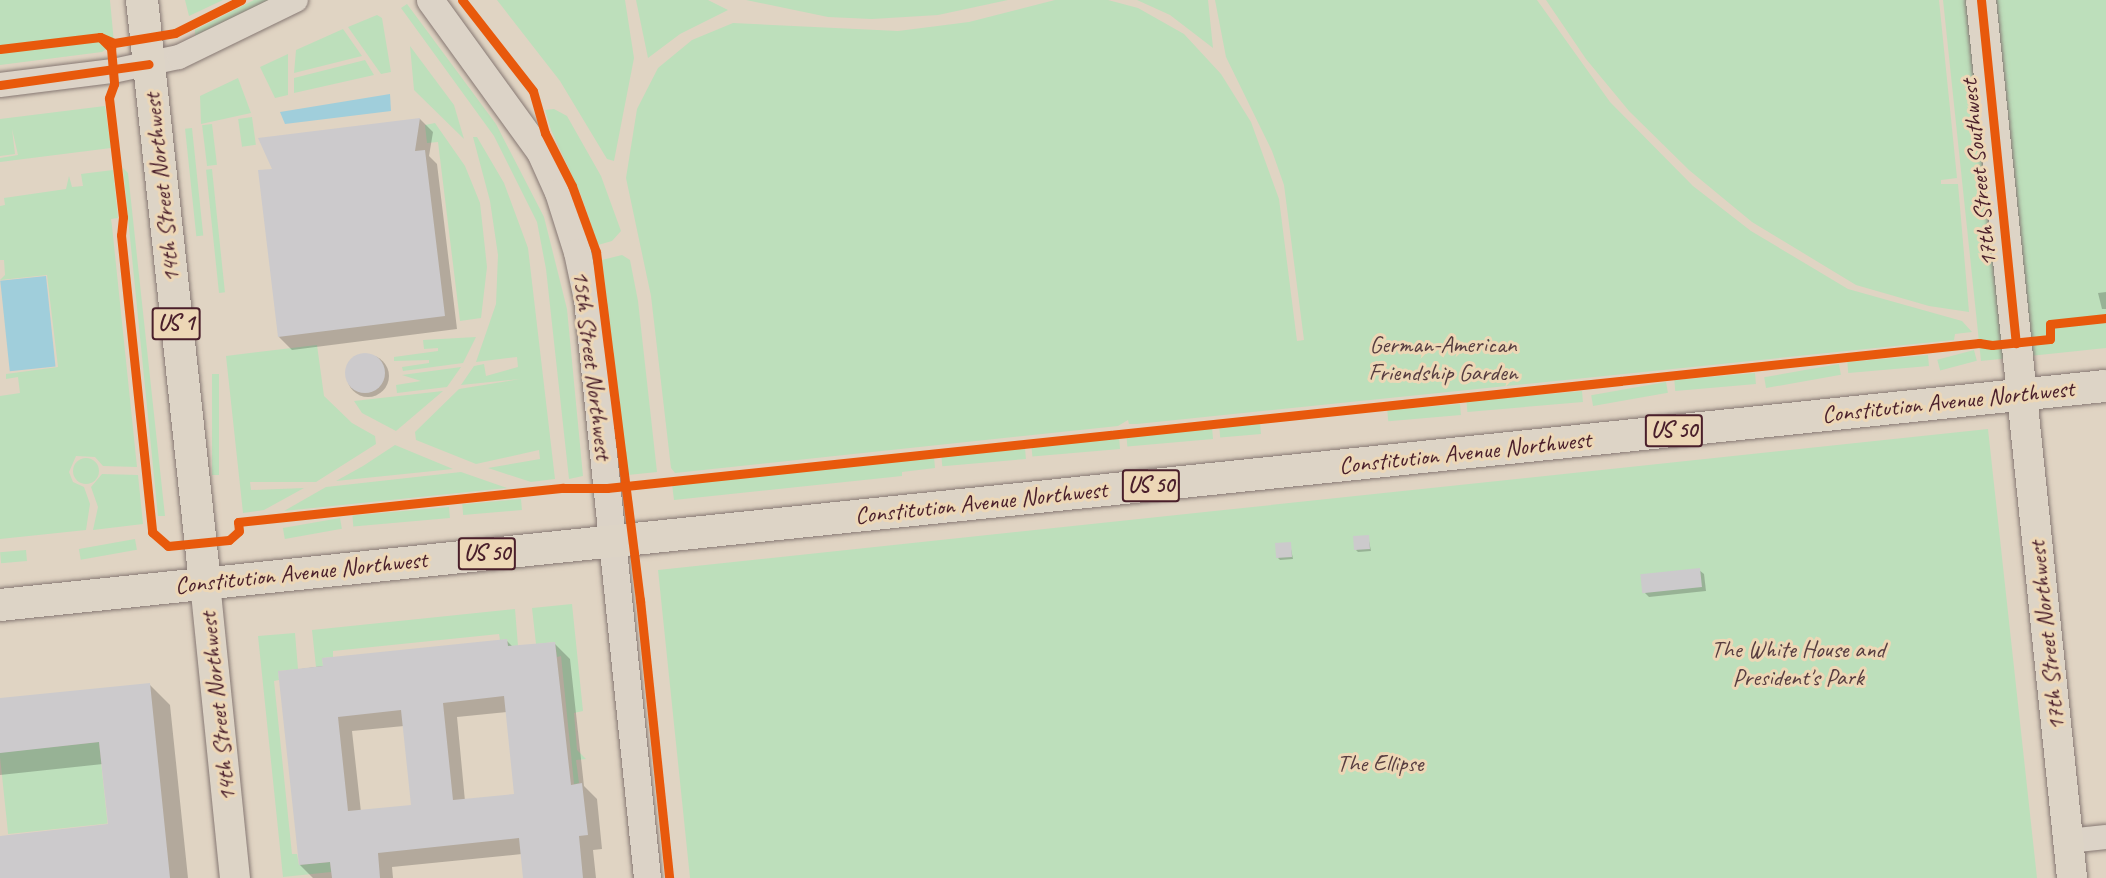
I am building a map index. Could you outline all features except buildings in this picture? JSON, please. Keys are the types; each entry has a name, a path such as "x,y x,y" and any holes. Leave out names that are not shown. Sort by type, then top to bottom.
{"highway":[{"name":"14th Street Northwest","path":"142,0 205,583"},
{"name":"Constitution Avenue Northwest","path":"0,604 2106,386"}],"main road":[{"name":"15th Street Northwest","path":"430,0 540,152 566,212 587,298 647,878"},
{"name":"17th Street Southwest","path":"1981,0 2022,394"},
{"name":"17th Street Northwest","path":"2022,394 2072,878"},
{"name":"14th Street Northwest","path":"205,583 236,878"}],"street":[{"path":"0,85 149,64 188,55 296,0"},
{"path":"2068,841 2106,837"}],"green space":[{"path":"0,0 110,0 114,43 102,52 0,65"},
{"path":"185,0 223,0 189,16"},
{"path":"254,0 273,0 195,39 195,30"},
{"path":"497,0 625,0 634,58 614,161 607,159 560,81"},
{"path":"636,0 708,0 728,10 680,34 648,58"},
{"path":"746,0 1008,0 938,15 872,19 828,17"},
{"name":"German-American Friendship Garden","path":"1055,0 1108,0 1138,8 1184,34 1221,74 1251,122 1279,199 1297,341 1304,340 1284,185 1272,151 1226,57 1215,0 1537,0 1610,102 1693,186 1751,231 1848,289 1962,321 1972,332 1955,334 1954,340 1137,424 1129,424 1128,420 1118,426 675,473 671,468 651,296 626,178 637,109 658,68 692,40 733,23 898,31 969,22"},
{"path":"1137,0 1208,0 1213,48 1170,15"},
{"path":"1546,0 1939,0 1957,178 1941,180 1941,184 1958,184 1969,312 1929,306 1856,285 1752,222 1689,170 1629,111 1586,59"},
{"path":"1943,0 2106,0 2106,348 1981,361"},
{"path":"407,4 496,124 544,217 567,309 583,476 569,479 546,269 537,222 494,136 401,8"},
{"path":"377,15 382,18 391,72 381,74 348,27"},
{"path":"343,29 362,56 294,73 296,50"},
{"path":"410,46 454,105 464,139 414,90"},
{"path":"288,54 288,95 275,98 260,67"},
{"path":"365,60 374,75 294,93 294,78"},
{"path":"238,78 251,113 201,124 200,96"},
{"path":"105,106 111,148 0,162 0,158 18,155 12,129 15,154 0,156 0,119"},
{"path":"554,109 567,116 601,176 621,231 612,241 598,245 581,195 551,130 545,110"},
{"path":"252,117 256,145 242,147 238,119"},
{"path":"435,123 465,166 480,203 487,267 481,318 460,321 438,142 427,143 425,125"},
{"path":"212,124 217,165 207,166 202,125"},
{"path":"192,128 203,235 196,236 185,129"},
{"path":"473,137 477,137 504,183 528,248 555,479 531,482 488,468 540,459 539,450 476,464 416,440 415,432 459,389 520,379 461,385 474,366 484,364 486,376 518,367 517,357 476,362 496,304 498,255 490,201"},
{"path":"123,168 128,173 165,516 158,516"},
{"path":"212,169 225,292 219,293 206,170"},
{"path":"113,170 118,218 111,219 137,467 103,466 95,457 76,456 69,472 73,482 84,487 90,504 86,530 0,539 0,396 20,393 18,377 6,379 6,374 58,367 47,275 0,280 5,275 4,260 0,260 0,206 5,205 4,198 66,189 69,176 72,187 83,186 81,174"},
{"path":"622,255 630,260 638,301 657,472 628,475 602,260"},
{"path":"476,337 463,363 403,371 402,367 429,363 429,360 394,361 394,357 438,351 438,348 424,349 423,340"},
{"path":"317,345 324,396 352,423 375,436 376,444 316,482 250,482 251,490 304,488 264,510 243,513 226,356"},
{"path":"1974,350 1977,361 1940,370 1937,360"},
{"path":"1928,355 1929,366 1848,373 1847,362"},
{"path":"1839,364 1841,375 1766,388 1764,377"},
{"path":"461,367 447,387 397,393 396,385 421,381 402,375"},
{"path":"1755,373 1756,384 1675,391 1674,380"},
{"path":"212,374 219,374 219,475 212,475"},
{"path":"1666,382 1668,393 1593,406 1591,395"},
{"path":"443,391 396,431 362,413 354,401"},
{"path":"1582,391 1583,402 1467,412 1466,401"},
{"path":"1460,404 1461,415 1388,421 1387,410"},
{"path":"1260,422 1261,434 1220,438 1219,426"},
{"path":"1212,427 1213,439 1127,446 1126,434"},
{"name":"The White House and President's Park","path":"1988,429 2037,878 690,878 658,570"},
{"path":"1119,437 1120,449 1032,457 1031,445"},
{"path":"395,445 453,469 336,481 363,466"},
{"path":"1025,448 1026,459 942,466 941,455"},
{"path":"934,457 935,468 902,472 902,476 674,500 672,484"},
{"path":"86,458 95,462 99,471 95,480 86,484 77,480 73,471 77,462"},
{"path":"461,472 507,488 284,511 326,487"},
{"path":"102,474 138,475 143,524 93,530 98,507 91,487"},
{"path":"521,499 522,510 463,515 462,504"},
{"path":"449,507 450,518 353,526 352,515"},
{"path":"340,518 342,529 285,539 283,528"},
{"path":"135,539 137,550 81,560 79,549"},
{"path":"26,550 27,561 1,563 0,552"},
{"path":"572,604 583,711 574,713 577,750 586,759 576,760 579,783 574,784 561,656 557,657 555,642 536,644 532,608"},
{"path":"515,609 518,646 508,646 507,639 500,640 499,634 333,651 333,657 322,658 323,666 316,667 312,630"},
{"path":"295,633 298,669 278,671 279,680 274,681 292,854 297,854 299,865 330,862 331,872 283,877 258,636"},
{"path":"99,742 108,824 8,834 0,752"}],"water":[{"path":"390,94 391,111 285,124 280,112"},
{"path":"46,276 56,367 10,371 0,281"}],"cycle path":[{"path":"0,49 100,37 114,43 175,33 241,0"},
{"path":"462,0 533,91 545,133 572,186 596,252 640,600 669,878"},
{"path":"1981,0 2016,343"},
{"path":"100,37 111,48 114,84 109,98 123,217 121,235 152,532 168,546 229,540 239,531 238,522 563,488 607,488 1979,343 1992,345 2050,339 2050,324 2106,318"},
{"path":"0,85 149,64"}],"park label":[{"name":"The Ellipse","path":"1380,764"}]}
